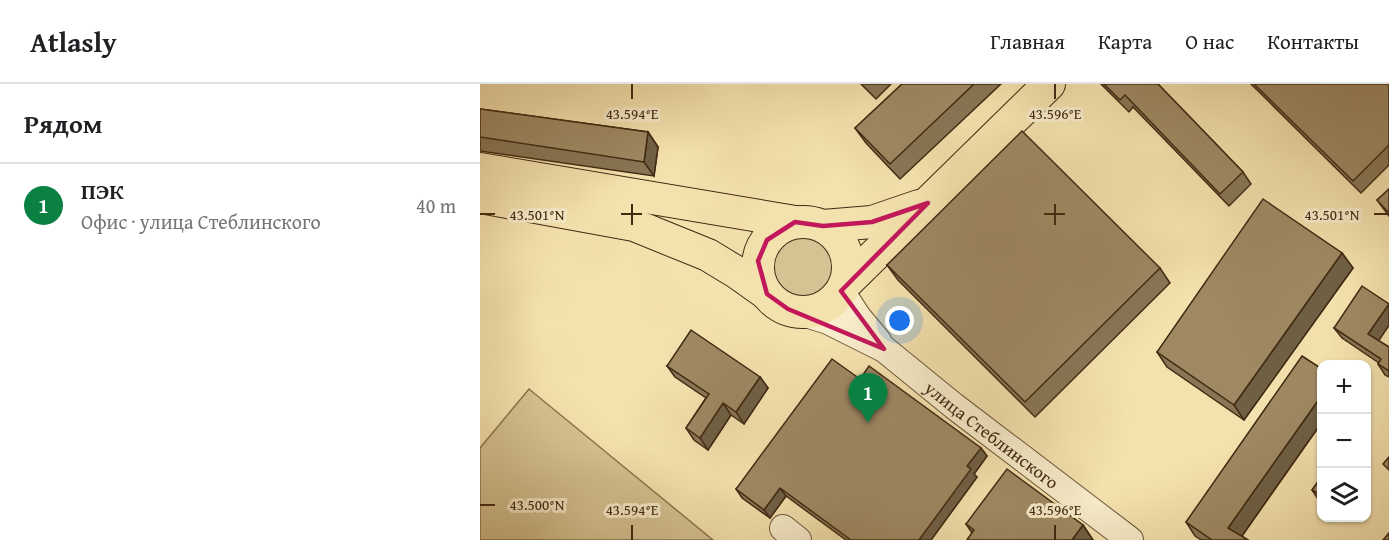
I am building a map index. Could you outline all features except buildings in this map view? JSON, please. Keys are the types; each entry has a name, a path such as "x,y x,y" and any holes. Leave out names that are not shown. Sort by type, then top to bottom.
{"main road":[{"path":"480,197 634,225 708,255 736,272 780,306 809,312 833,301 844,287 1049,84"},
{"path":"480,170 809,224 834,233 845,250 849,270 844,287"},
{"path":"767,294 758,273 758,261 767,240 784,226 872,222 928,203"}],"street":[{"path":"844,287 858,317 884,349"},
{"path":"796,311 828,321 884,349"},
{"name":"улица Стеблинского","path":"884,349 954,406 1130,540"}],"highlighted area":[{"path":"928,203 841,291 884,349 788,309 767,294 758,261 767,240 795,222 823,226 872,222"}],"shaded area":[{"path":"804,236 821,241 826,245 830,250 835,267 830,284 826,289 821,293 804,298 787,293 782,289 778,284 773,267 778,250 782,245 787,241"},
{"path":"529,389 713,540 480,540 480,448"}],"place":[{"name":"ПЭК","path":"868,423"}]}
